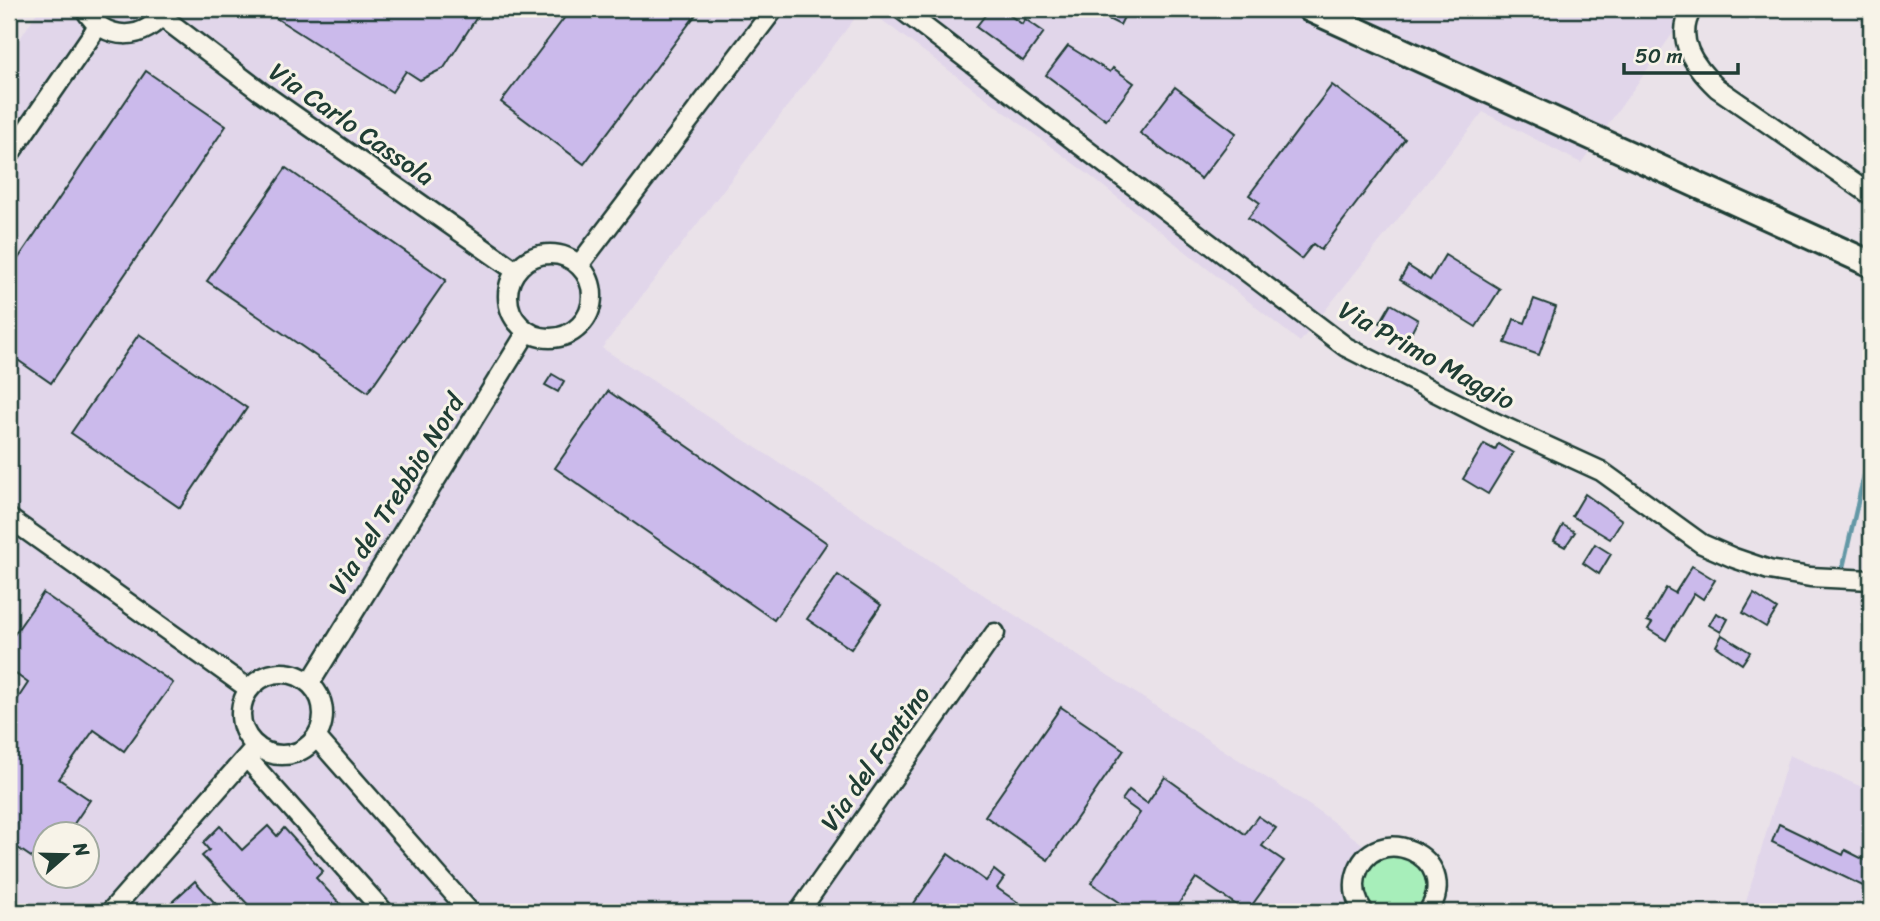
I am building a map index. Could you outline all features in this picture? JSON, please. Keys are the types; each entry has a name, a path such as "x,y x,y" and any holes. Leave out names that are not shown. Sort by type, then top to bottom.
{"main road":[{"path":"1310,9 1871,264"}],"street":[{"path":"85,9 98,26 110,33 138,33 163,13"},
{"path":"579,265 774,9"},
{"name":"Via Primo Maggio","path":"901,9 1346,347 1496,423 1601,471 1702,544 1769,570 1810,577 1871,580"},
{"path":"1692,9 1684,31 1686,44 1701,72 1717,88 1871,195"},
{"name":"Via Carlo Cassola","path":"163,13 261,92 516,271"},
{"path":"9,155 98,26"},
{"path":"546,254 558,255 579,265 592,287 592,300 584,323 563,337 538,338 527,332 513,317 507,297 516,271 535,256 546,254"},
{"name":"Via del Trebbio Nord","path":"310,683 527,332"},
{"path":"9,518 249,689"},
{"name":"Via del Fontino","path":"799,912 995,633"},
{"path":"110,912 252,752 292,754 303,750 317,738 324,718 323,705 310,683 298,676 271,674 249,689 241,713 252,752 384,912"},
{"path":"317,738 470,912"},
{"path":"1363,912 1355,887 1359,869 1377,850 1395,846 1415,851 1433,871 1436,892 1427,912"}],"shaded area":[{"path":"39,9 862,9 602,348 1321,813 1453,912 9,912 9,56"},
{"path":"867,9 1690,9 1581,163 1483,112 1300,342 1089,175"},
{"path":"1789,755 1871,791 1871,912 1743,912"}],"green space":[{"path":"1388,854 1404,854 1415,859 1425,872 1427,889 1422,905 1416,912 1377,912 1366,896 1364,888 1368,872"}],"building":[{"path":"262,9 482,9 444,68 420,80 406,71 392,92"},
{"path":"571,9 700,9 584,164 501,102"},
{"path":"990,9 1001,9 1022,24 1025,19 1044,32 1023,61 976,27"},
{"path":"1088,9 1128,9 1120,25"},
{"path":"1068,46 1110,72 1113,68 1134,83 1106,120 1046,75"},
{"path":"146,71 226,126 51,383 9,354 9,272"},
{"path":"1332,85 1405,139 1321,250 1313,244 1301,259 1248,218 1260,203 1249,195"},
{"path":"1175,87 1236,133 1201,179 1140,133"},
{"path":"286,168 446,280 368,392 207,281"},
{"path":"1445,255 1500,289 1476,327 1400,280 1408,266 1430,280"},
{"path":"1534,299 1556,307 1539,355 1505,343 1514,319 1525,323"},
{"path":"1391,304 1418,320 1408,339 1380,323"},
{"path":"139,334 247,408 180,508 71,433"},
{"path":"552,374 564,381 558,392 545,385"},
{"path":"608,391 827,543 774,620 555,468"},
{"path":"1484,444 1495,450 1498,444 1513,453 1488,494 1463,479"},
{"path":"1585,494 1622,520 1610,539 1572,516"},
{"path":"1563,525 1575,532 1565,547 1554,541"},
{"path":"1595,544 1611,554 1599,574 1583,563"},
{"path":"1692,566 1715,580 1703,599 1694,593 1666,640 1648,629 1652,623 1647,621 1666,588 1675,593"},
{"path":"838,575 881,605 851,649 807,619"},
{"path":"43,593 173,683 124,751 94,730 59,779 90,800 76,820 32,820 32,858 9,842 9,712 28,683 9,669 9,642"},
{"path":"1754,594 1777,609 1766,627 1743,613"},
{"path":"1716,613 1728,619 1721,632 1709,625"},
{"path":"1722,635 1750,652 1742,664 1716,646"},
{"path":"1061,707 1124,750 1048,860 985,816"},
{"path":"1165,777 1245,834 1258,816 1276,828 1262,846 1284,861 1247,912 1196,878 1173,912 1134,912 1091,883 1140,813 1122,800 1129,790 1147,803"},
{"path":"1779,824 1843,855 1845,850 1871,863 1871,890 1772,842"},
{"path":"220,826 242,850 268,826 277,836 284,828 323,871 316,878 348,912 255,912 202,856 209,850 203,843"},
{"path":"948,854 986,881 994,870 1004,878 997,888 1032,912 908,912"},
{"path":"195,881 223,912 161,912"}],"waterway":[{"path":"1843,567 1871,445"}]}
